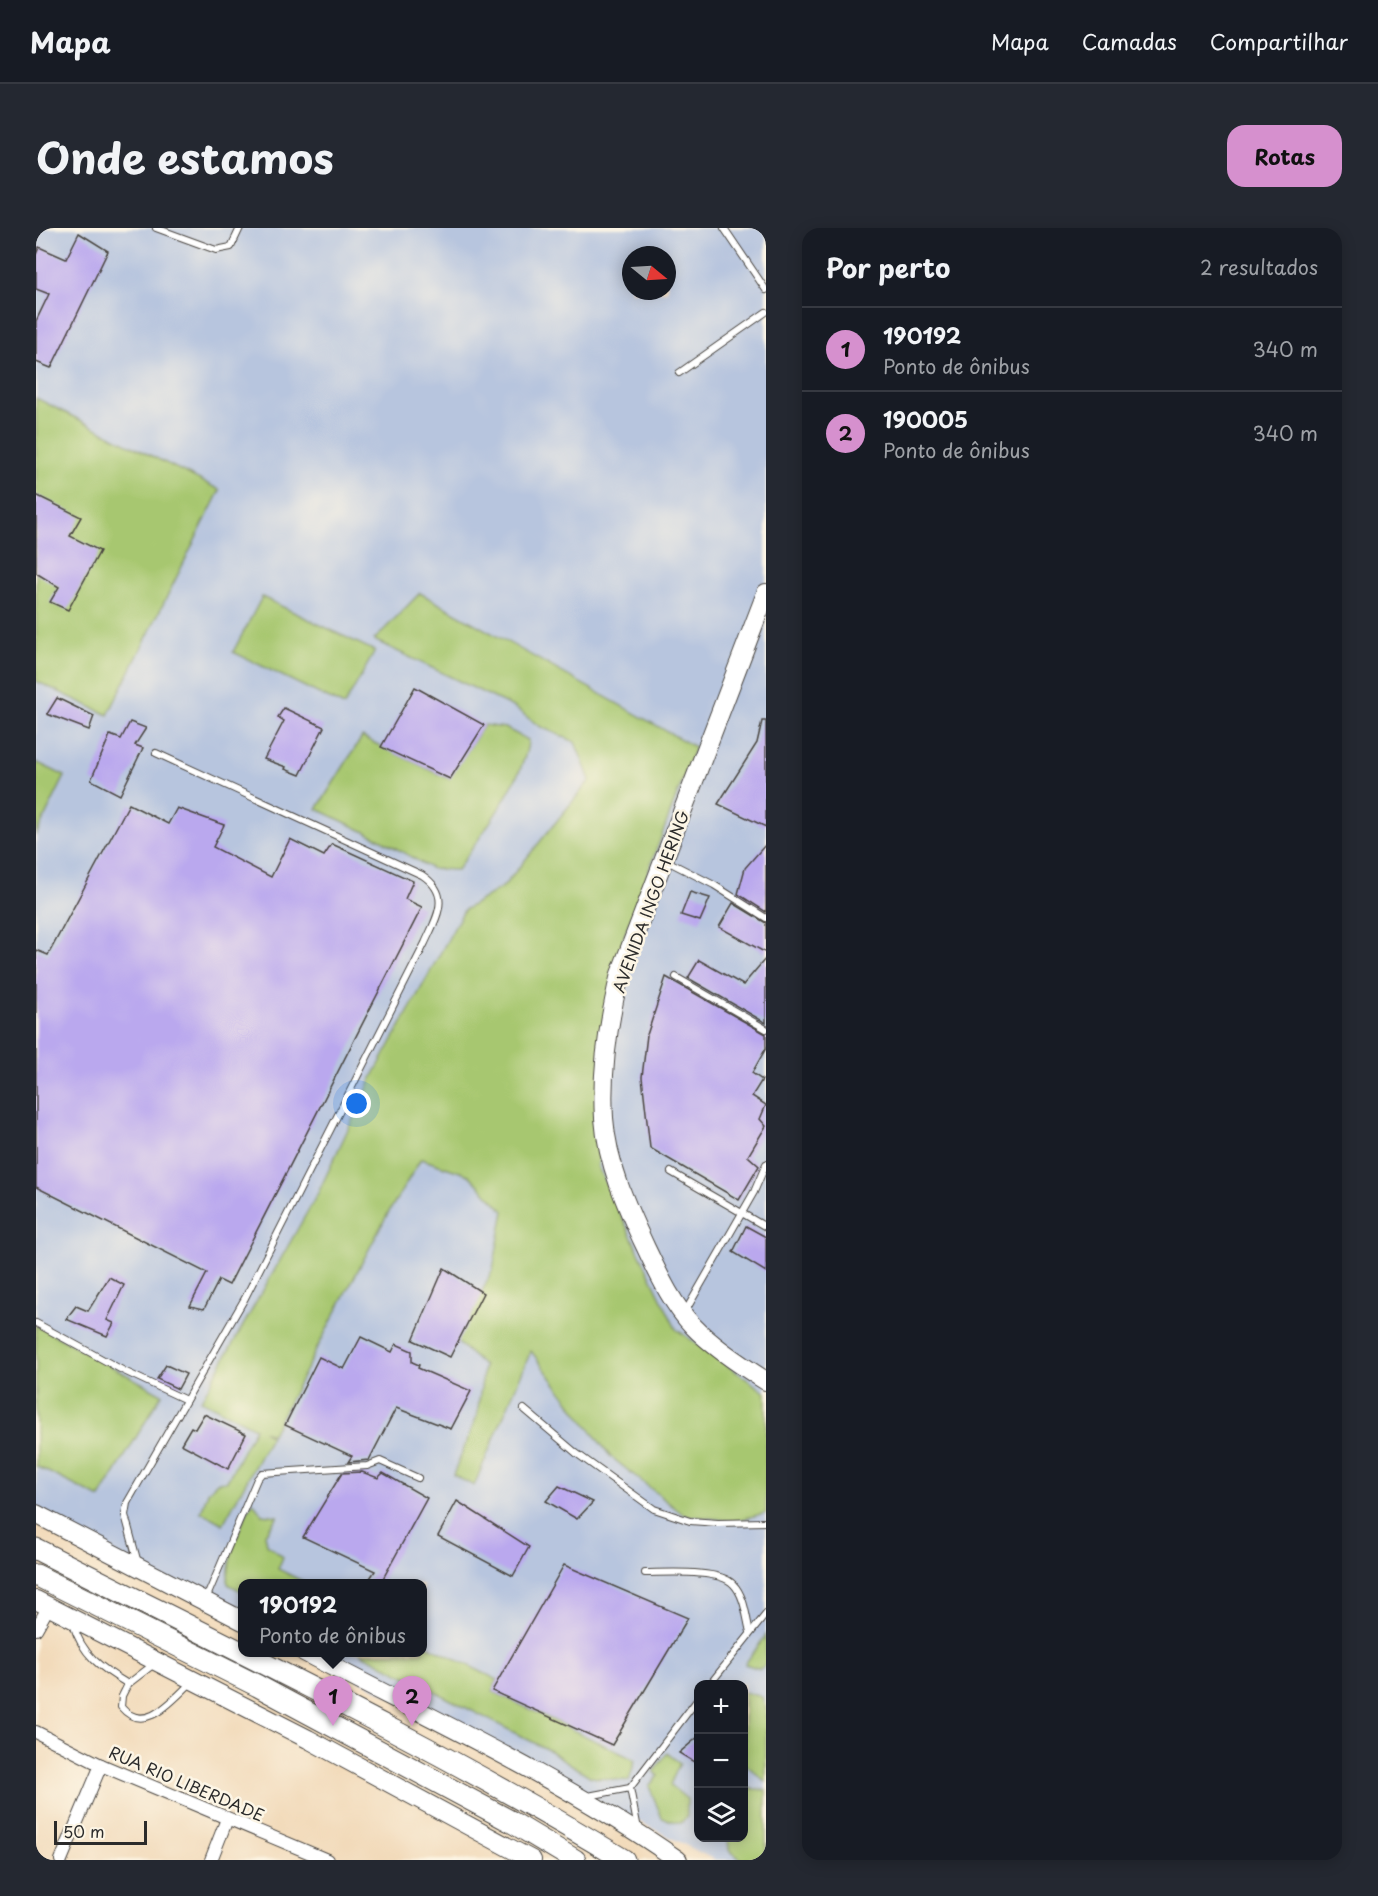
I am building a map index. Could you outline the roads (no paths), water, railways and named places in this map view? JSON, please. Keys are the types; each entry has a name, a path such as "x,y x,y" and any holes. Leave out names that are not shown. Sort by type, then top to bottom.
{"highway":[{"path":"36,1549 238,1652"},
{"path":"36,1575 258,1686 510,1821 575,1860"},
{"path":"248,1657 547,1813 624,1860"}],"main road":[{"name":"AVENIDA INGO HERING","path":"766,593 663,860 615,993 604,1093 604,1120 616,1176 659,1277 683,1315 707,1338 766,1381"},
{"path":"36,1514 238,1618"},
{"path":"42,1603 308,1739 532,1860"},
{"path":"312,1657 580,1797 678,1860"}],"street":[{"path":"36,1629 42,1603"},
{"name":"RUA RIO LIBERDADE","path":"36,1732 101,1765 327,1860"},
{"path":"61,1860 101,1765"},
{"path":"211,1860 227,1819"}],"lane":[{"path":"156,228 216,249 231,247 240,228"},
{"path":"724,228 766,290"},
{"path":"679,373 766,312"},
{"path":"140,1568 125,1510 261,1267 425,943 439,912 440,900 432,881 422,875 156,753"},
{"path":"663,860 714,885 766,918"},
{"path":"676,977 766,1029"},
{"path":"683,1315 742,1213 766,1164"},
{"path":"671,1172 766,1227"},
{"path":"36,1323 124,1371 186,1400"},
{"path":"524,1409 576,1453 654,1509 690,1521 766,1522"},
{"path":"205,1601 234,1528 262,1473 367,1466 380,1461 418,1478"},
{"path":"645,1573 717,1576 732,1582 741,1595 750,1632"},
{"path":"713,1680 766,1614"},
{"path":"71,1618 79,1643 87,1654 128,1684"},
{"path":"156,1663 128,1684 122,1696 121,1707 133,1717 141,1719 161,1711 193,1681"},
{"path":"580,1797 630,1788 694,1705"},
{"path":"630,1788 638,1833"}],"place":[{"name":"190192","path":"333,1726"},
{"name":"190005","path":"412,1726"}]}
